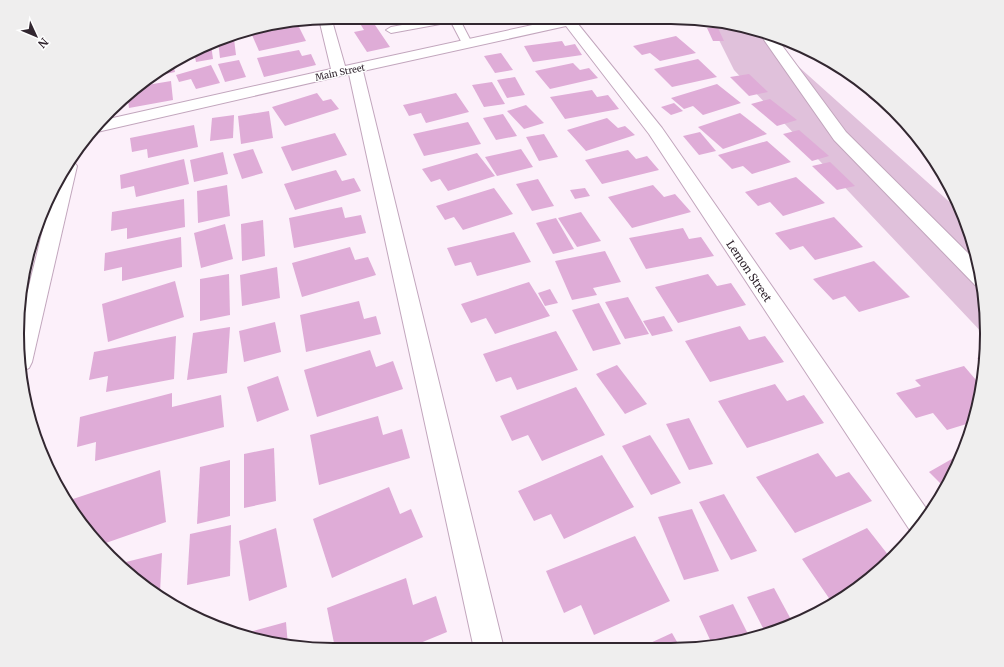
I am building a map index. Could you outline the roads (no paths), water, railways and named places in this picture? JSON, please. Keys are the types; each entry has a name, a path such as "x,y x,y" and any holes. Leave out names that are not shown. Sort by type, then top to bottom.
{"street":[{"path":"328,24 347,70 488,643"},
{"name":"Main Street","path":"105,125 555,24"},
{"name":"Lemon Street","path":"576,24 656,132 918,520"},
{"path":"772,41 840,136 974,272"},
{"path":"25,347 65,179"}],"lane":[{"path":"391,30 423,24"},
{"path":"458,24 467,43"}]}
